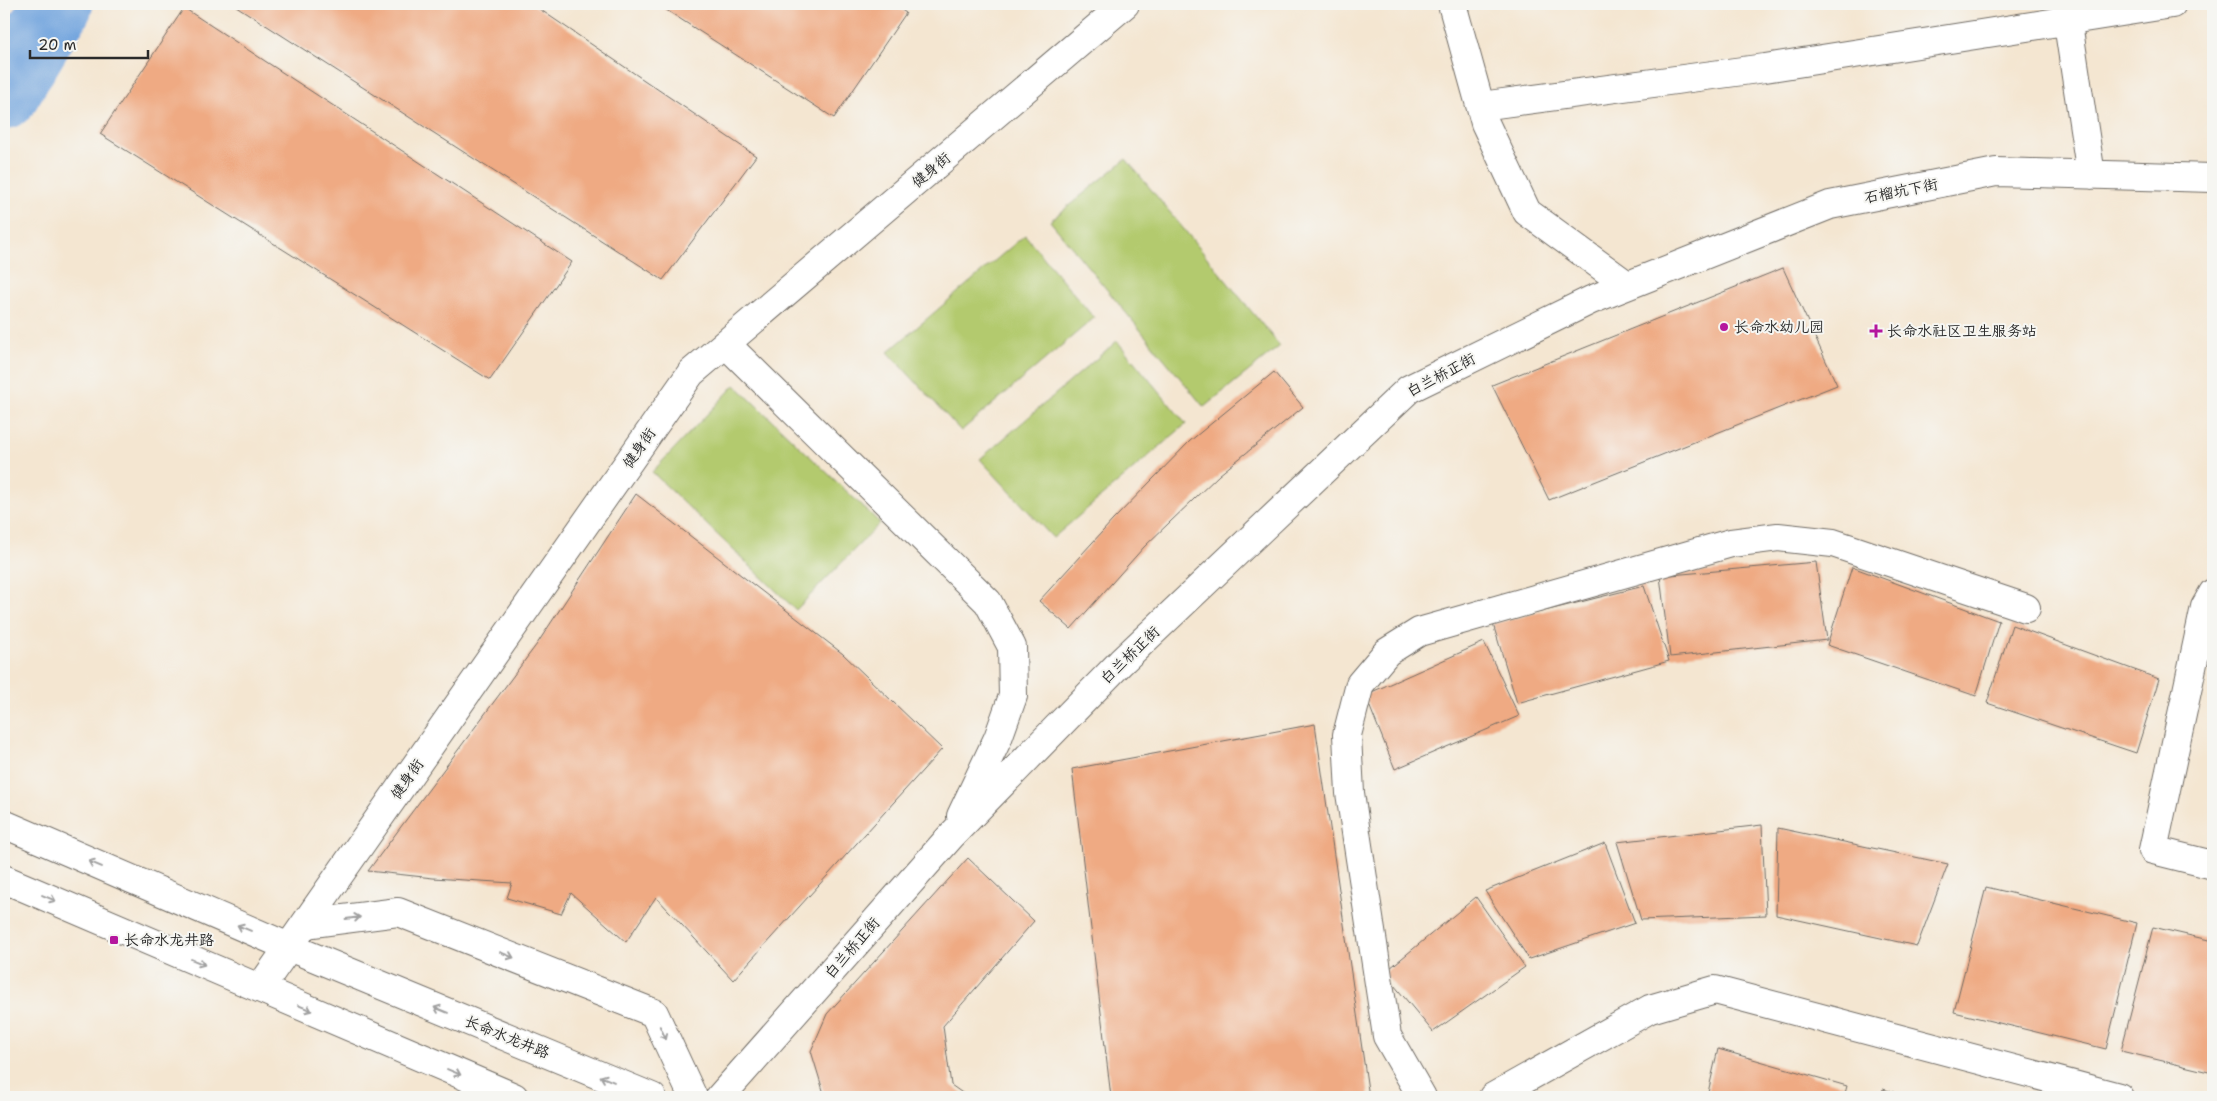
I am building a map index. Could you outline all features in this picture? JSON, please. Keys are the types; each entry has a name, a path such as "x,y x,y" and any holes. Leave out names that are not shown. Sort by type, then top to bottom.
{"street":[{"name":"健身街","path":"260,988 691,373 1125,4"},
{"path":"1452,4 1485,123 1527,212 1617,290"},
{"path":"1481,106 1765,68 2067,12 2172,4"},
{"path":"2067,12 2091,175"},
{"name":"石榴坑下街","path":"1617,290 1830,205 1996,172 2213,178"},
{"name":"白兰桥正街","path":"720,1097 951,836 1121,662 1409,389 1617,290"},
{"path":"726,344 988,602 1012,647 1013,696 998,738 951,836"},
{"path":"1422,1097 1387,1036 1350,793 1347,735 1360,684 1387,652 1418,632 1731,543 1778,537 1834,543 2026,608"},
{"path":"2213,594 2205,608 2154,850 2213,865"},
{"name":"长命水龙井路","path":"4,824 289,947 652,1097"},
{"path":"4,879 514,1097"},
{"path":"305,924 398,912 654,1013 693,1097"},
{"path":"1493,1097 1650,1009 1715,990 2119,1097"}],"green space":[{"path":"1126,159 1280,346 1204,407 1050,221"},
{"path":"1025,235 1094,318 961,431 888,352"},
{"path":"1117,341 1186,424 1053,538 980,459"},
{"path":"735,385 880,523 796,610 652,472"}],"building":[{"path":"233,4 532,4 756,156 663,280"},
{"path":"657,4 893,4 906,13 834,118"},
{"path":"184,8 572,262 490,380 100,134"},
{"name":"长命水幼儿园","path":"1783,268 1837,385 1549,500 1492,385"},
{"path":"1274,372 1303,407 1219,475 1144,547 1071,629 1039,601 1113,520 1190,441"},
{"path":"636,494 843,654 942,749 733,980 656,897 626,942 571,893 561,914 507,898 512,883 433,878 368,871 537,644"},
{"path":"1816,562 1827,640 1670,657 1660,576"},
{"path":"1852,567 1999,621 1976,696 1827,645"},
{"path":"1644,586 1669,661 1517,703 1493,624"},
{"path":"2012,625 2159,679 2136,753 1987,703"},
{"path":"1484,642 1519,716 1395,769 1365,695"},
{"path":"2213,705 2213,725 2208,724"},
{"path":"1315,724 1369,1097 1111,1097 1072,769"},
{"path":"1762,825 1766,915 1641,920 1617,842"},
{"path":"1778,828 1948,864 1917,946 1776,915"},
{"path":"1605,843 1635,923 1529,959 1485,891"},
{"path":"968,858 1034,921 943,1026 951,1085 968,1097 825,1097 811,1051 827,1014"},
{"path":"1986,887 2137,923 2106,1049 1954,1012"},
{"path":"1476,897 1525,967 1433,1032 1384,973"},
{"path":"2153,927 2213,941 2213,1073 2121,1051"},
{"path":"1718,1049 1847,1086 1844,1097 1707,1097"},
{"path":"1883,1089 1909,1097 1881,1097"}],"waterway":[{"path":"4,94 58,4"}],"place":[{"name":"长命水幼儿园","path":"1724,327"},
{"name":"长命水社区卫生服务站","path":"1876,331"},
{"name":"长命水龙井路","path":"114,940"}]}
